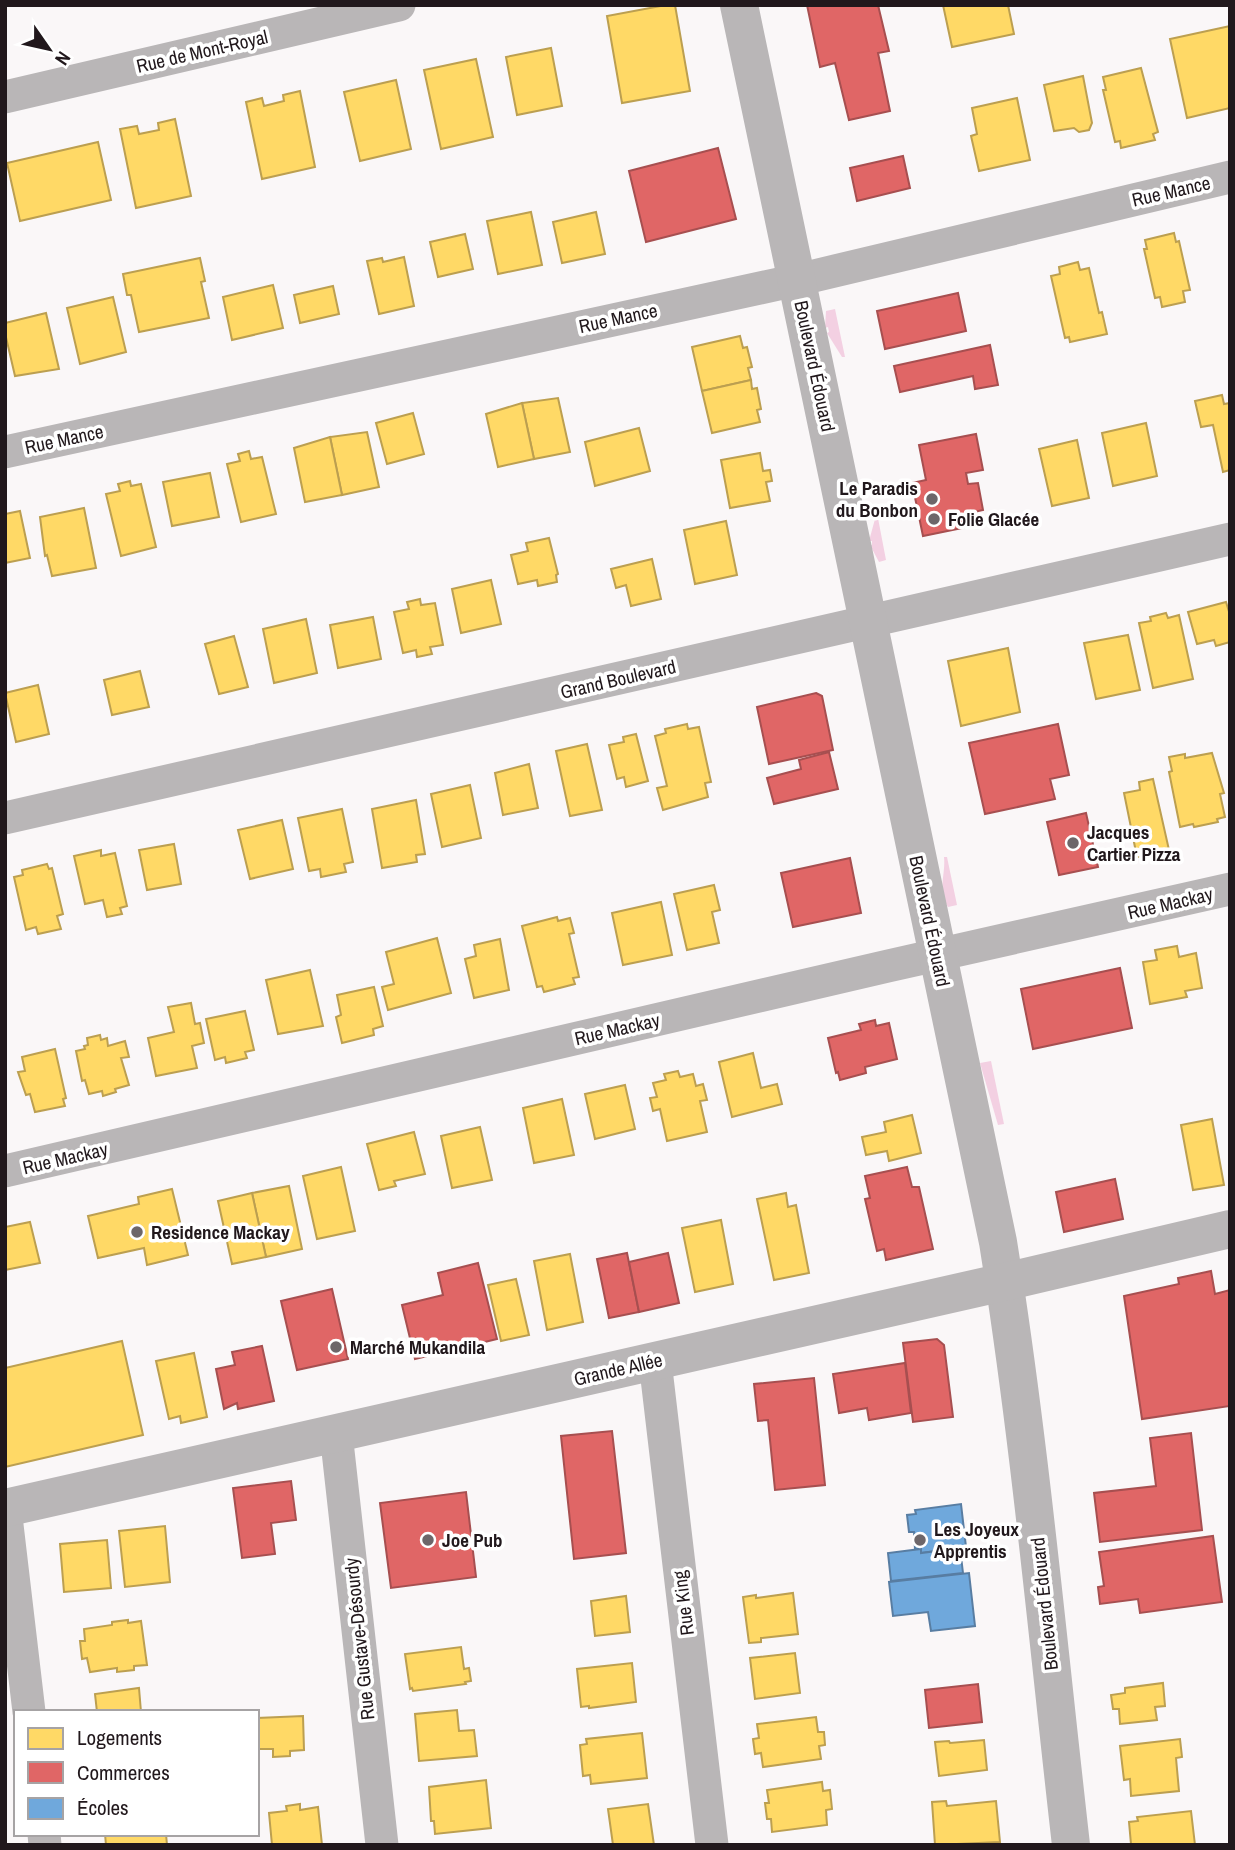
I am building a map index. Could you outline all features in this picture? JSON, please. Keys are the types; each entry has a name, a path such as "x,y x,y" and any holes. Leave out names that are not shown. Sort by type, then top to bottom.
{"street":[{"name":"Rue de Mont-Royal","path":"5,97 399,5"},
{"name":"Boulevard Édouard","path":"739,5 1004,1282 1071,1845"},
{"name":"Rue Mance","path":"5,452 797,280 1230,177"},
{"name":"Grand Boulevard","path":"5,818 1230,539"},
{"name":"Rue Mackay","path":"5,1171 937,954 1230,889"},
{"name":"Grande Allée","path":"5,1508 1230,1229"},
{"name":"Rue King","path":"654,1360 712,1845"},
{"name":"Rue Gustave-Désourdy","path":"336,1433 382,1845"},
{"path":"5,1508 29,1710"}],"shaded area":[{"path":"835,309 845,357 842,357 827,333 828,327 825,328 826,311"},
{"path":"877,513 886,560 879,562 870,545 872,541 869,541 874,514"},
{"path":"944,857 947,857 957,905 948,907 942,888"},
{"path":"991,1061 1004,1124 998,1125 980,1063"}],"building: Logements":[{"path":"675,5 690,91 622,103 607,16"},
{"path":"943,5 1008,5 1014,34 952,47"},
{"path":"1230,26 1230,108 1187,118 1170,39"},
{"path":"551,48 562,106 517,115 506,57"},
{"path":"476,59 493,137 441,149 424,70"},
{"path":"1141,68 1158,132 1153,134 1155,140 1121,148 1120,141 1115,142 1103,90 1106,90 1103,77"},
{"path":"1083,76 1092,123 1089,130 1079,132 1074,128 1054,131 1044,85"},
{"path":"396,80 411,149 360,161 344,92"},
{"path":"300,91 315,167 262,179 246,102 262,98 264,106 284,101 283,95"},
{"path":"1017,98 1030,160 979,171 971,136 977,134 972,108"},
{"path":"175,119 191,196 136,208 120,129 137,126 139,134 159,130 158,123"},
{"path":"98,142 111,200 20,221 7,163"},
{"path":"531,212 542,265 498,274 487,221"},
{"path":"596,212 605,254 562,263 553,222"},
{"path":"1174,233 1176,242 1179,241 1190,290 1183,291 1185,302 1162,307 1160,297 1155,298 1144,249 1147,249 1145,240"},
{"path":"465,234 473,269 438,277 430,242"},
{"path":"404,257 414,306 379,314 367,261 382,258 383,262"},
{"path":"200,258 205,281 201,282 209,318 139,332 131,295 127,295 123,274"},
{"path":"1078,262 1080,270 1089,268 1099,313 1102,312 1107,334 1070,342 1069,337 1065,338 1051,276 1060,274 1059,267"},
{"path":"273,285 283,328 232,340 223,297"},
{"path":"333,286 339,314 300,323 294,295"},
{"path":"113,297 126,352 80,364 67,308"},
{"path":"46,313 59,369 15,376 5,323"},
{"path":"740,336 743,348 747,347 752,367 748,368 751,380 702,391 692,347"},
{"path":"751,380 752,389 757,388 761,409 757,410 760,422 712,433 702,391"},
{"path":"1222,395 1224,404 1230,403 1230,470 1223,472 1213,425 1201,427 1195,401"},
{"path":"558,398 570,452 534,459 522,403"},
{"path":"522,403 534,459 498,467 486,414"},
{"path":"413,413 424,454 387,464 376,423"},
{"path":"1146,423 1157,476 1113,486 1102,433"},
{"path":"639,428 650,471 595,486 585,442"},
{"path":"367,432 379,487 342,495 330,437"},
{"path":"330,437 342,495 305,502 294,448"},
{"path":"1077,440 1089,498 1052,506 1039,449"},
{"path":"249,451 251,459 262,457 276,514 241,522 227,464 240,461 238,454"},
{"path":"760,453 763,471 770,470 772,481 766,482 770,501 730,508 721,460"},
{"path":"210,473 219,517 172,526 163,482"},
{"path":"130,481 131,486 141,484 156,547 121,556 106,494 120,491 118,484"},
{"path":"84,508 96,568 52,576 47,555 45,556 40,517"},
{"path":"20,511 30,558 5,563 5,514"},
{"path":"726,521 737,575 695,584 684,530"},
{"path":"549,538 558,574 557,582 538,586 537,580 518,584 511,555 528,551 526,543"},
{"path":"652,559 661,599 631,606 626,585 616,588 611,569"},
{"path":"491,580 501,624 461,633 452,589"},
{"path":"420,599 421,605 435,603 443,645 430,647 432,654 417,657 416,650 403,653 394,612 409,609 407,602"},
{"path":"1226,602 1230,615 1230,642 1216,646 1214,640 1197,644 1188,612"},
{"path":"1166,613 1168,618 1179,615 1193,679 1153,688 1139,623 1151,621 1150,617"},
{"path":"373,617 381,659 338,668 330,625"},
{"path":"306,619 317,673 274,683 263,629"},
{"path":"1128,635 1140,690 1096,699 1084,643"},
{"path":"234,636 248,687 219,694 205,644"},
{"path":"1008,648 1020,712 961,726 948,661"},
{"path":"140,671 149,707 112,715 104,680"},
{"path":"38,685 49,734 16,742 5,693"},
{"path":"687,724 688,729 699,727 711,782 705,783 708,797 663,810 657,788 667,786 655,736 666,733 665,729"},
{"path":"636,734 648,781 626,787 624,777 617,779 609,745 624,742 623,737"},
{"path":"587,744 602,810 570,816 556,751"},
{"path":"1212,753 1224,793 1220,794 1225,817 1217,819 1218,822 1180,827 1169,772 1172,771 1169,757 1185,754 1185,758"},
{"path":"529,764 538,808 503,815 495,773"},
{"path":"1153,779 1169,850 1137,857 1124,793 1140,790 1139,782"},
{"path":"470,785 481,838 442,847 431,794"},
{"path":"416,800 425,854 416,855 417,862 382,868 372,809"},
{"path":"342,809 353,862 344,864 346,872 321,877 320,869 309,871 298,818"},
{"path":"282,820 293,869 250,879 238,830"},
{"path":"174,844 181,884 147,890 139,850"},
{"path":"101,850 101,856 115,853 127,906 120,908 122,914 107,917 103,900 85,904 74,856"},
{"path":"47,864 49,869 52,868 63,914 57,916 61,929 38,934 36,927 26,930 14,877 23,875 22,870"},
{"path":"714,885 720,910 712,912 719,943 687,950 674,894"},
{"path":"661,902 672,955 623,965 612,913"},
{"path":"557,917 558,921 570,918 574,933 569,934 579,977 573,978 575,984 544,992 542,986 537,987 522,926"},
{"path":"437,938 451,993 388,1010 382,987 394,984 386,952"},
{"path":"500,939 509,990 474,998 465,959 476,956 474,945"},
{"path":"1177,946 1179,957 1196,953 1202,988 1185,991 1187,997 1150,1004 1143,962 1157,960 1155,950"},
{"path":"310,970 323,1026 278,1034 266,980"},
{"path":"374,987 383,1026 373,1029 374,1035 342,1043 336,1017 341,1015 337,995"},
{"path":"191,1003 195,1024 200,1023 204,1043 192,1046 197,1068 156,1076 148,1038 174,1032 168,1007"},
{"path":"245,1011 254,1050 245,1052 247,1058 226,1063 225,1057 215,1060 206,1019"},
{"path":"100,1035 101,1040 107,1038 108,1046 125,1041 129,1057 121,1058 129,1085 103,1096 102,1091 89,1094 85,1080 82,1081 76,1051 85,1049 84,1046 88,1045 87,1038"},
{"path":"55,1049 66,1098 63,1099 65,1106 35,1112 30,1094 26,1095 18,1072 25,1071 22,1057"},
{"path":"753,1053 761,1088 777,1084 782,1104 732,1117 719,1062"},
{"path":"678,1071 680,1077 693,1074 696,1086 703,1084 707,1100 700,1101 707,1132 667,1141 660,1109 653,1111 650,1098 657,1097 653,1083 666,1080 664,1074"},
{"path":"625,1085 635,1129 595,1139 585,1094"},
{"path":"562,1099 574,1155 534,1163 523,1108"},
{"path":"912,1115 921,1153 889,1161 887,1151 866,1155 862,1137 886,1132 884,1122"},
{"path":"1212,1119 1224,1185 1193,1190 1181,1125"},
{"path":"480,1127 492,1180 452,1188 441,1136"},
{"path":"414,1132 425,1174 394,1181 396,1186 379,1190 367,1144"},
{"path":"341,1167 355,1231 317,1239 303,1176"},
{"path":"289,1186 302,1249 266,1257 252,1193"},
{"name":"Residence Mackay","path":"172,1189 188,1255 147,1265 144,1248 98,1258 88,1216 139,1204 138,1197"},
{"path":"252,1193 266,1257 232,1264 218,1201"},
{"path":"786,1193 788,1207 796,1205 809,1273 774,1280 757,1199"},
{"path":"721,1220 733,1284 695,1292 682,1228"},
{"path":"30,1222 40,1263 5,1270 5,1227"},
{"path":"570,1254 583,1322 547,1330 534,1261"},
{"path":"516,1279 529,1335 501,1341 488,1285"},
{"path":"122,1341 143,1435 5,1467 5,1368"},
{"path":"194,1353 207,1417 181,1423 180,1416 169,1419 156,1361"},
{"path":"165,1526 170,1582 125,1587 119,1531"},
{"path":"107,1540 111,1588 64,1592 60,1544"},
{"path":"793,1593 798,1634 761,1638 761,1642 749,1643 743,1597"},
{"path":"626,1596 630,1632 595,1636 591,1601"},
{"path":"128,1620 128,1623 141,1621 147,1665 134,1666 134,1670 117,1672 117,1668 90,1672 87,1658 82,1659 80,1641 85,1641 84,1629"},
{"path":"461,1647 464,1669 469,1668 471,1681 465,1682 466,1684 413,1691 410,1689 405,1654"},
{"path":"795,1653 800,1693 755,1699 750,1658"},
{"path":"632,1663 636,1702 581,1707 577,1669"},
{"path":"1163,1683 1165,1706 1155,1707 1157,1720 1120,1724 1119,1709 1113,1709 1111,1695 1125,1693 1125,1688"},
{"path":"139,1688 141,1710 97,1710 95,1694"},
{"path":"457,1710 459,1731 474,1730 477,1756 419,1761 415,1714"},
{"path":"303,1716 304,1750 290,1751 290,1756 273,1757 273,1749 259,1749 259,1718"},
{"path":"816,1717 818,1732 824,1732 825,1745 819,1746 821,1759 763,1767 761,1753 755,1754 753,1739 759,1738 757,1724"},
{"path":"642,1733 647,1778 591,1784 590,1775 583,1776 580,1745 587,1744 586,1739"},
{"path":"1180,1739 1182,1757 1176,1758 1179,1791 1131,1796 1130,1779 1124,1780 1120,1746"},
{"path":"984,1740 987,1770 939,1776 935,1742"},
{"path":"486,1780 491,1828 435,1834 434,1821 431,1821 429,1787"},
{"path":"822,1782 823,1791 830,1790 832,1809 826,1810 827,1825 772,1832 765,1803 769,1803 767,1790"},
{"path":"946,1801 947,1806 996,1801 1000,1842 935,1845 932,1802"},
{"path":"300,1804 300,1810 318,1807 322,1845 272,1845 269,1813 287,1811 286,1806"},
{"path":"648,1804 654,1845 613,1845 608,1809"},
{"path":"1191,1811 1195,1845 1131,1844 1129,1822 1138,1821 1137,1817"},
{"path":"105,1836 166,1836 167,1845 106,1845"}],"building: Commerces":[{"path":"807,5 878,5 889,51 878,53 890,111 849,120 835,63 820,67"},
{"path":"718,148 736,219 646,242 629,171"},
{"path":"903,156 910,188 857,201 850,168"},
{"path":"958,293 966,331 885,349 877,311"},
{"path":"990,345 998,385 975,389 973,376 900,392 894,366"},
{"path":"976,434 983,470 966,473 968,484 978,483 983,510 974,512 977,525 923,536 912,483 926,480 919,445"},
{"path":"816,693 822,696 833,750 769,764 757,707"},
{"path":"1058,724 1069,775 1050,779 1055,799 985,814 969,743"},
{"path":"829,752 838,789 774,804 767,778 801,769 799,760"},
{"path":"1086,813 1098,867 1059,875 1047,822"},
{"path":"850,858 861,913 793,927 781,873"},
{"path":"1120,968 1132,1028 1033,1049 1021,989"},
{"path":"875,1020 876,1026 889,1023 897,1059 865,1067 866,1073 840,1080 828,1038 861,1030 859,1024"},
{"path":"907,1167 912,1187 919,1187 933,1249 886,1260 884,1249 877,1251 865,1199 870,1198 865,1176"},
{"path":"1115,1179 1123,1219 1064,1232 1056,1192"},
{"path":"627,1253 639,1312 609,1318 597,1259"},
{"path":"668,1253 679,1303 639,1312 629,1262"},
{"path":"478,1263 497,1339 415,1359 402,1305 443,1295 438,1273"},
{"path":"1211,1271 1215,1294 1230,1290 1230,1406 1142,1419 1124,1296 1179,1284 1178,1278"},
{"path":"332,1289 348,1359 297,1370 281,1301"},
{"path":"937,1339 944,1345 953,1417 913,1422 903,1343"},
{"path":"262,1346 274,1401 238,1409 237,1403 224,1409 216,1369 235,1365 232,1352"},
{"path":"905,1363 911,1413 869,1420 867,1408 839,1413 833,1374"},
{"path":"814,1378 825,1485 775,1490 768,1420 758,1421 754,1384"},
{"path":"612,1431 626,1553 574,1559 561,1436"},
{"path":"1191,1433 1202,1530 1100,1542 1094,1493 1156,1486 1150,1438"},
{"path":"291,1481 296,1520 271,1523 275,1554 242,1558 233,1488"},
{"name":"Joe Pub","path":"466,1492 476,1577 391,1588 380,1503"},
{"path":"1213,1536 1222,1602 1140,1613 1138,1599 1100,1604 1098,1587 1104,1586 1099,1552"},
{"path":"978,1684 982,1722 929,1728 925,1690"}],"building: Écoles":[{"path":"961,1504 966,1547 921,1553 921,1549 915,1549 914,1532 909,1532 907,1515 916,1514 915,1510"},
{"path":"960,1548 963,1573 891,1581 888,1553 921,1549 921,1553"},
{"path":"969,1573 975,1626 931,1631 928,1612 893,1616 889,1582"}],"place":[{"name":"Le Paradis du Bonbon","path":"932,499"},
{"name":"Folie Glacée","path":"934,519"},
{"name":"Jacques Cartier Pizza","path":"1073,843"},
{"name":"Residence Mackay","path":"137,1232"},
{"name":"Marché Mukandila","path":"336,1347"},
{"name":"Joe Pub","path":"428,1540"},
{"name":"Les Joyeux Apprentis","path":"920,1540"}]}
